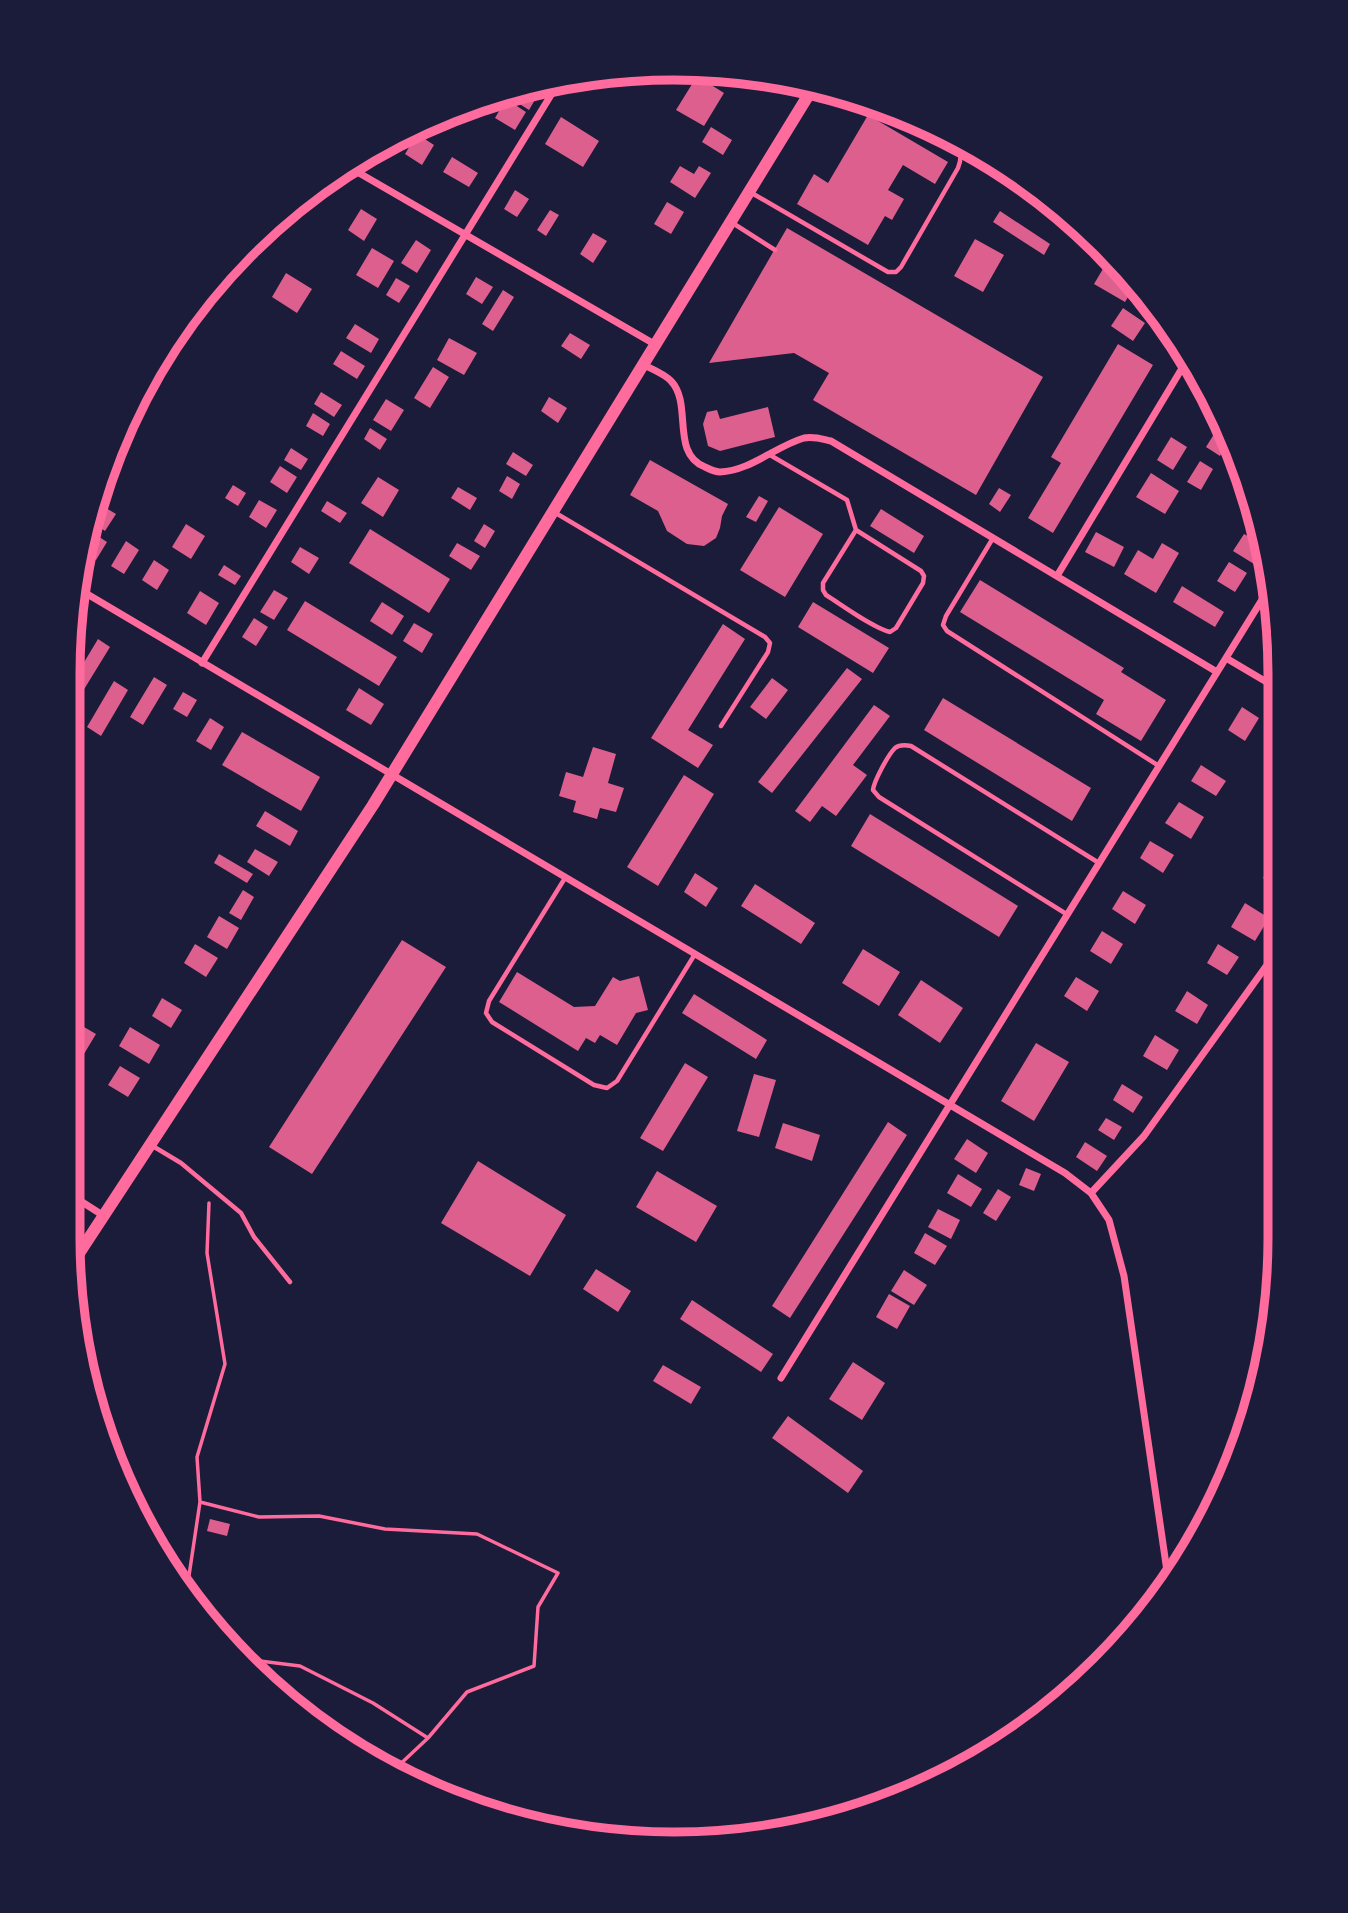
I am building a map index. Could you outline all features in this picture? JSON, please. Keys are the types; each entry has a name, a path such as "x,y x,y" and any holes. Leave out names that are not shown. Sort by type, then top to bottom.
{"main road":[{"path":"81,1251 391,775 808,96"}],"street":[{"path":"202,663 552,93"},
{"path":"358,172 656,345"},
{"path":"643,365 671,381 681,400 688,452 699,464 718,472 746,466 804,439 817,437 831,441 1217,672"},
{"path":"1057,576 1182,368"},
{"path":"87,594 1065,1173 1091,1193 1110,1220 1124,1276 1167,1569"},
{"path":"781,1378 1262,600"},
{"path":"1226,658 1268,683"},
{"path":"1091,1193 1144,1136 1268,964"},
{"path":"80,1201 104,1216"}],"lane":[{"path":"749,192 888,272 896,272 958,168 961,155"},
{"path":"731,222 775,250"},
{"path":"770,454 847,500 856,530 921,571 924,576 923,583 896,628 890,632 883,631 823,590 823,583 856,530"},
{"path":"554,512 765,637 770,643 768,652 721,726"},
{"path":"993,538 946,616 943,625 947,631 1160,766"},
{"path":"1068,915 879,797 873,790 874,781 895,748 904,744 911,746 1100,863"},
{"path":"565,878 489,1001 486,1013 492,1022 594,1085 607,1088 617,1081 695,954"},
{"path":"150,1145 180,1163 241,1213 254,1237 290,1282"}],"path":[{"path":"188,1579 200,1502 197,1457 225,1364 207,1253 210,1187"},
{"path":"200,1502 259,1517 318,1516 385,1529 477,1534 558,1573 538,1607 534,1666 467,1692 428,1738 400,1765"},
{"path":"256,1660 300,1666 373,1703 428,1738"}],"building":[{"path":"694,81 706,82 724,93 704,126 676,110"},
{"path":"536,97 529,110 516,102"},
{"path":"513,103 526,112 515,130 495,118 502,106"},
{"path":"868,115 948,162 935,184 903,165 888,190 904,199 892,220 885,216 868,245 797,204 814,174 828,183"},
{"path":"561,117 599,141 583,167 545,144"},
{"path":"711,127 732,140 723,155 702,142"},
{"path":"422,137 434,145 422,165 405,154 412,142"},
{"path":"452,157 478,173 469,187 443,172"},
{"path":"680,166 694,174 699,166 711,173 695,198 670,182"},
{"path":"515,190 529,199 517,217 504,209"},
{"path":"667,202 684,212 671,234 654,224"},
{"path":"361,209 377,219 364,241 348,230"},
{"path":"550,210 559,215 546,236 537,230"},
{"path":"1000,211 1050,244 1044,255 993,222"},
{"path":"787,228 1043,377 976,495 813,400 829,373 794,353 709,363"},
{"path":"593,233 607,241 593,263 580,254"},
{"path":"975,239 1004,255 983,292 954,276"},
{"path":"416,240 431,250 417,273 401,263"},
{"path":"372,248 394,261 378,288 356,275"},
{"path":"1105,266 1130,294 1125,302 1094,284"},
{"path":"286,273 312,289 297,313 272,297"},
{"path":"476,277 493,287 482,304 466,294"},
{"path":"396,278 410,286 399,303 386,295"},
{"path":"503,290 514,297 493,331 482,324"},
{"path":"1123,308 1145,323 1133,341 1111,326"},
{"path":"355,324 379,339 371,353 346,338"},
{"path":"570,333 590,345 581,359 561,346"},
{"path":"449,338 477,353 464,375 437,360"},
{"path":"1118,344 1153,365 1053,533 1028,518 1061,463 1051,457"},
{"path":"341,351 365,366 357,379 333,364"},
{"path":"433,367 449,377 430,408 414,398"},
{"path":"321,392 342,405 334,417 314,404"},
{"path":"549,397 567,408 558,423 541,411"},
{"path":"386,399 404,410 391,431 373,420"},
{"path":"768,407 775,437 720,451 708,446 703,424 707,412 717,410 720,419"},
{"path":"313,413 330,424 323,436 306,426"},
{"path":"370,428 387,439 380,450 364,439"},
{"path":"1215,432 1223,450 1220,456 1206,447"},
{"path":"1171,437 1187,447 1173,470 1157,460"},
{"path":"291,448 308,459 301,470 284,460"},
{"path":"513,452 533,465 526,476 506,464"},
{"path":"650,460 728,504 716,538 704,546 687,544 667,531 658,511 630,495"},
{"path":"1200,461 1213,469 1201,490 1187,482"},
{"path":"280,466 297,477 287,493 270,482"},
{"path":"1151,473 1179,491 1165,514 1136,497"},
{"path":"507,476 520,484 512,499 499,491"},
{"path":"378,477 399,490 383,517 361,503"},
{"path":"233,485 246,493 238,506 225,498"},
{"path":"458,487 477,498 470,510 451,498"},
{"path":"999,488 1011,495 1000,512 989,504"},
{"path":"759,496 768,501 756,522 746,517"},
{"path":"259,500 277,510 266,528 249,517"},
{"path":"327,501 347,513 340,523 321,511"},
{"path":"105,507 116,514 105,531 99,527"},
{"path":"779,507 823,534 785,597 740,570"},
{"path":"881,509 924,536 914,553 870,526"},
{"path":"186,524 205,536 191,559 172,547"},
{"path":"484,524 495,531 485,548 474,541"},
{"path":"370,529 450,579 429,613 349,563"},
{"path":"1096,532 1124,547 1114,567 1085,552"},
{"path":"1244,534 1251,538 1256,560 1254,564 1233,551"},
{"path":"97,536 107,542 96,560 92,558"},
{"path":"126,541 139,550 124,574 111,566"},
{"path":"457,543 480,556 471,570 449,556"},
{"path":"1162,543 1179,553 1156,593 1124,574 1138,550 1153,559"},
{"path":"300,547 319,558 309,574 291,562"},
{"path":"154,560 169,570 157,590 142,580"},
{"path":"1229,562 1247,573 1235,592 1217,581"},
{"path":"224,565 241,576 235,585 218,575"},
{"path":"980,580 1124,668 1121,672 1166,700 1141,741 1096,714 1104,700 960,612"},
{"path":"1182,586 1224,612 1215,627 1173,602"},
{"path":"274,590 288,598 274,620 260,612"},
{"path":"200,591 219,603 206,625 187,613"},
{"path":"305,601 397,657 379,686 287,630"},
{"path":"382,602 404,616 392,635 370,621"},
{"path":"813,602 889,648 873,673 798,627"},
{"path":"254,618 268,627 256,646 242,637"},
{"path":"414,623 433,634 422,653 403,641"},
{"path":"723,624 745,639 688,730 713,745 698,768 651,738"},
{"path":"98,639 110,647 83,691 80,689 80,669"},
{"path":"847,668 862,679 772,793 758,782"},
{"path":"154,677 167,685 143,725 130,717"},
{"path":"772,678 788,690 766,719 750,707"},
{"path":"114,681 128,690 101,736 87,727"},
{"path":"359,688 384,704 371,725 346,710"},
{"path":"183,692 197,700 187,717 173,709"},
{"path":"943,698 1091,788 1072,821 924,730"},
{"path":"874,705 890,716 853,765 867,775 836,816 822,806 810,822 795,811"},
{"path":"1242,707 1259,718 1245,741 1228,730"},
{"path":"210,718 224,727 211,750 196,741"},
{"path":"242,732 320,777 301,811 222,765"},
{"path":"593,747 616,754 608,783 624,788 616,812 600,808 597,819 573,812 576,801 559,796 566,772 583,777"},
{"path":"1201,765 1226,781 1216,796 1191,781"},
{"path":"684,775 714,794 658,886 627,867"},
{"path":"1179,802 1204,817 1191,839 1165,823"},
{"path":"265,811 298,831 290,846 256,826"},
{"path":"870,814 1018,906 999,937 851,846"},
{"path":"1150,841 1174,855 1163,873 1140,858"},
{"path":"255,849 278,862 269,876 247,862"},
{"path":"219,854 253,874 247,883 214,863"},
{"path":"695,873 718,888 706,907 684,892"},
{"path":"755,884 815,923 801,944 741,906"},
{"path":"243,890 254,897 241,920 229,913"},
{"path":"1123,891 1146,905 1135,924 1112,909"},
{"path":"1245,903 1268,917 1255,941 1231,927"},
{"path":"219,916 239,928 227,949 207,937"},
{"path":"1102,931 1123,944 1111,964 1090,951"},
{"path":"402,940 446,967 312,1174 269,1147"},
{"path":"195,944 218,958 206,977 184,963"},
{"path":"1218,944 1239,957 1227,975 1207,963"},
{"path":"863,949 900,972 879,1006 842,983"},
{"path":"517,972 574,1007 595,1006 613,977 620,981 639,976 648,1010 636,1013 617,1045 600,1035 595,1043 586,1038 578,1051 499,1002"},
{"path":"1076,977 1099,991 1087,1011 1064,996"},
{"path":"921,980 963,1008 940,1043 898,1015"},
{"path":"1187,991 1208,1005 1197,1024 1175,1011"},
{"path":"694,994 767,1040 756,1059 682,1013"},
{"path":"162,998 182,1010 171,1028 152,1016"},
{"path":"80,1025 96,1034 80,1058"},
{"path":"130,1027 160,1045 149,1064 119,1046"},
{"path":"1155,1035 1179,1050 1167,1070 1143,1056"},
{"path":"1036,1043 1069,1062 1034,1121 1001,1101"},
{"path":"685,1063 708,1077 663,1151 640,1138"},
{"path":"120,1066 140,1078 128,1097 108,1085"},
{"path":"754,1074 776,1080 759,1137 737,1131"},
{"path":"1122,1084 1143,1097 1133,1113 1113,1100"},
{"path":"1106,1118 1122,1127 1114,1140 1098,1130"},
{"path":"888,1122 907,1135 790,1318 772,1306"},
{"path":"783,1123 820,1135 812,1161 775,1148"},
{"path":"967,1139 988,1153 976,1173 954,1159"},
{"path":"1085,1142 1107,1156 1097,1171 1076,1157"},
{"path":"478,1161 566,1215 530,1276 441,1223"},
{"path":"1026,1168 1041,1174 1034,1191 1019,1185"},
{"path":"657,1171 717,1206 696,1242 636,1207"},
{"path":"958,1174 982,1189 971,1207 947,1193"},
{"path":"998,1189 1011,1197 996,1221 983,1213"},
{"path":"938,1209 960,1220 951,1239 928,1227"},
{"path":"925,1233 947,1246 935,1265 914,1253"},
{"path":"596,1269 631,1291 618,1312 583,1289"},
{"path":"904,1270 927,1285 914,1305 891,1291"},
{"path":"889,1294 910,1306 897,1329 876,1317"},
{"path":"692,1300 773,1354 761,1372 680,1319"},
{"path":"853,1362 885,1383 862,1420 829,1399"},
{"path":"663,1365 701,1387 691,1404 653,1381"},
{"path":"788,1416 863,1471 848,1493 772,1438"},
{"path":"210,1519 230,1524 227,1536 207,1531"}]}
